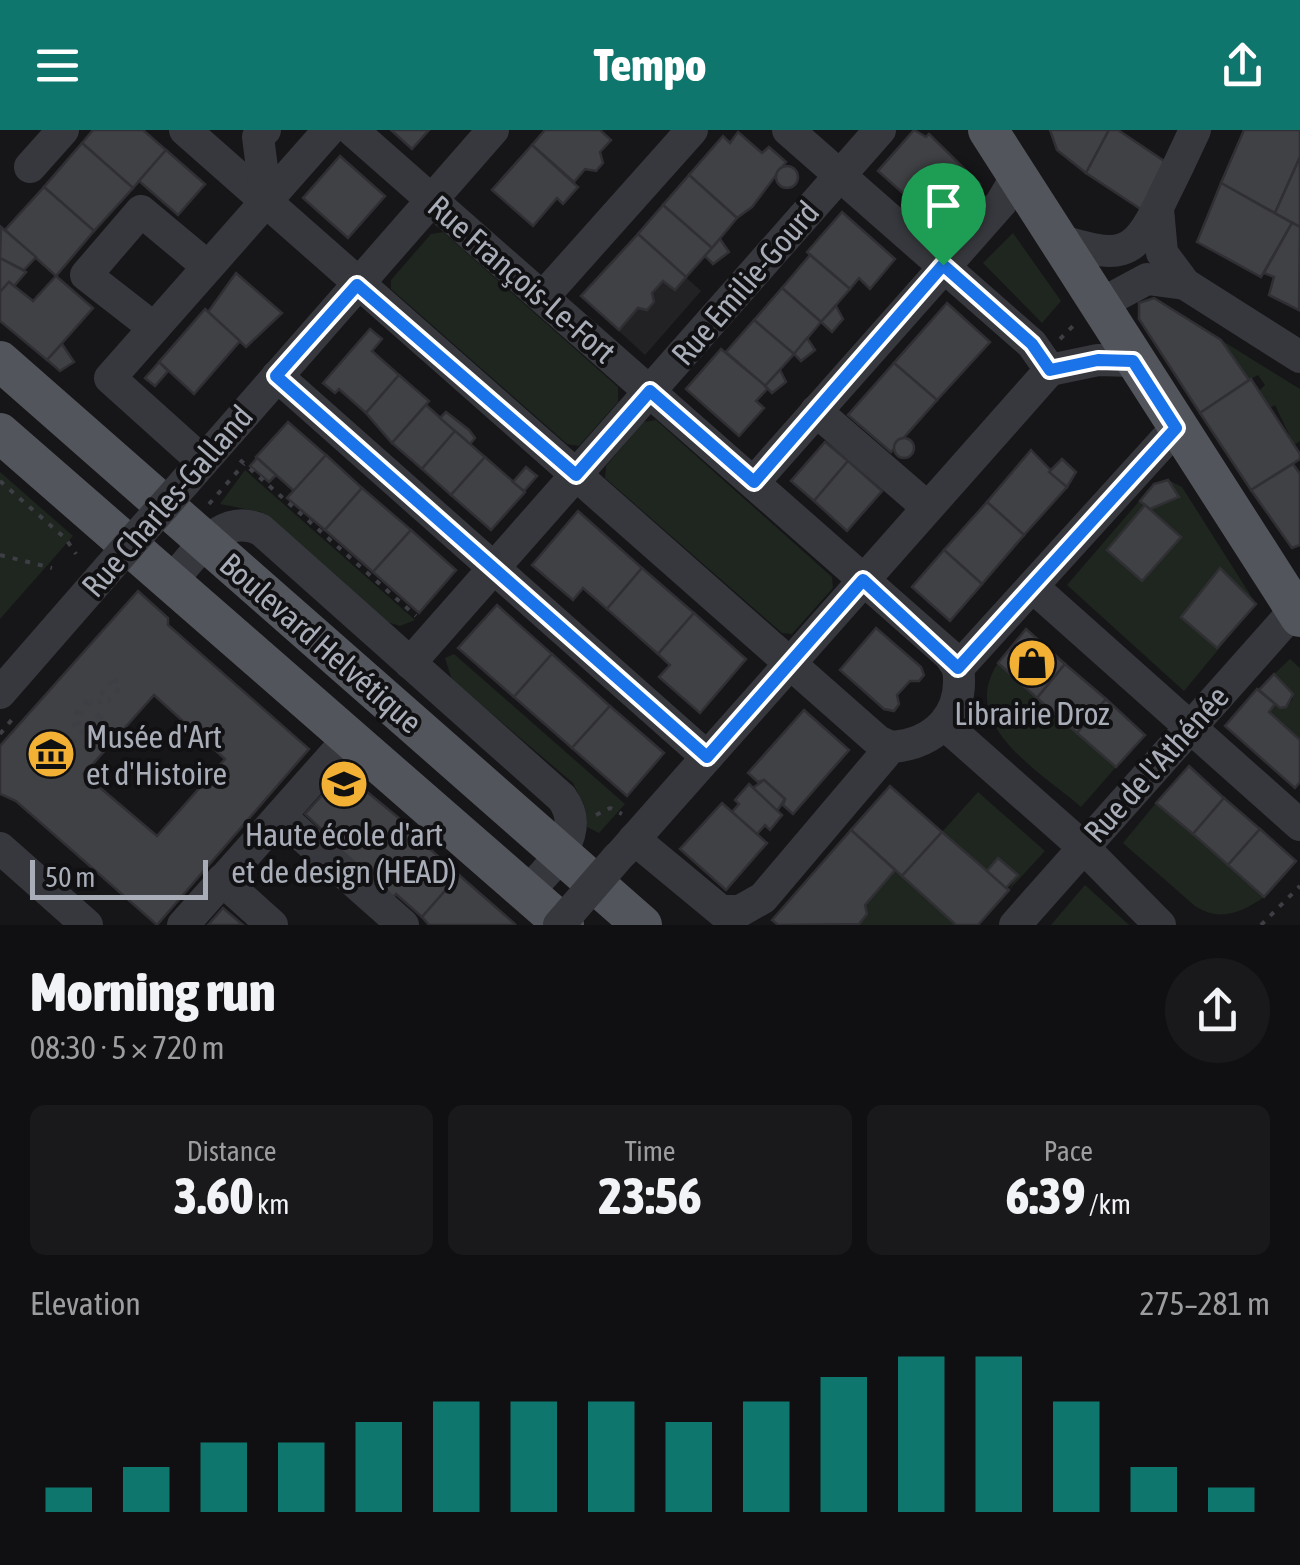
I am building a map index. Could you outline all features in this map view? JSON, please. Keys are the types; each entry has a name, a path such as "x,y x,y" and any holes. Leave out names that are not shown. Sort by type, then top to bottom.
{"main road":[{"path":"988,130 1176,428 1299,611"},
{"name":"Boulevard Helvétique","path":"0,361 206,525 642,925"},
{"name":"Boulevard Helvétique","path":"0,433 562,925"}],"street":[{"path":"30,168 63,130"},
{"path":"185,130 878,742 891,747 918,743 945,724 958,696 958,668 1176,428"},
{"path":"264,130 258,137 258,163 266,199"},
{"path":"192,470 110,378 141,362 154,328 329,130"},
{"name":"Rue François-Le-Fort","path":"352,130 754,482 958,668"},
{"name":"Rue Charles-Galland","path":"7,705 109,568 493,130"},
{"path":"542,297 692,130"},
{"path":"788,130 1032,344 1050,370"},
{"name":"Rue Emilie-Gourd","path":"410,662 880,130"},
{"path":"1056,240 1094,250 1120,250 1146,236 1195,130"},
{"path":"754,482 1001,202 1017,176"},
{"path":"1158,209 1162,254 1185,284 1300,357"},
{"path":"154,328 86,274 141,211 207,266"},
{"path":"1098,306 1148,279 1185,284"},
{"path":"562,925 625,837 707,757 1050,370 1098,360 1133,361"},
{"path":"276,376 707,757"},
{"path":"816,410 928,507"},
{"path":"172,580 206,525 236,524 262,530 562,798 570,824 562,855 527,892"},
{"path":"1034,588 1300,824"},
{"name":"Rue de l'Athénée","path":"1015,925 1189,726 1299,611"},
{"path":"945,724 1082,847 1160,925"},
{"path":"184,925 349,738"},
{"path":"625,837 707,903 722,911 740,911 763,898 891,747"},
{"path":"280,816 404,925"},
{"path":"0,848 87,925"},
{"path":"222,880 272,925"}],"path":[{"path":"1050,370 1054,346 1098,306"},
{"path":"236,457 421,620"},
{"path":"206,525 244,464"},
{"path":"0,481 66,539 76,554"},
{"path":"0,555 52,568"},
{"path":"114,680 122,686 104,706 97,699 114,680"},
{"path":"0,734 7,705"},
{"path":"77,722 85,728 68,748 60,741 77,722"},
{"path":"596,825 596,816 603,809 615,808 625,837"},
{"path":"1261,925 1300,886"}],"shaded area":[{"path":"443,232 618,387 618,402 579,446 567,444 391,289 391,280 431,234"},
{"path":"1013,233 1061,301 1042,323 983,263"},
{"path":"638,234 701,291 645,355 581,296"},
{"path":"1221,340 1300,389 1300,441 1294,445 1275,405 1270,408 1259,391 1265,385 1258,375 1249,380"},
{"path":"656,420 832,577 833,588 792,634 782,633 605,478 606,466 643,422"},
{"path":"245,470 415,620 400,626 387,622 261,512 220,504"},
{"path":"0,472 73,536 0,619"},
{"path":"1168,480 1182,487 1256,604 1184,691 1067,585 1154,484"},
{"path":"454,654 625,804 599,833 587,827 584,805 573,783 452,680 445,658"},
{"path":"1290,659 1300,668 1300,740 1269,712 1275,704 1286,707 1293,699 1274,674"},
{"path":"998,663 1116,767 1081,807 1026,762 995,726 988,707 988,686"},
{"path":"978,792 1045,851 1009,890 1017,874 998,858 987,871 942,832"},
{"path":"1156,803 1264,897 1230,914 1213,914 1195,906 1123,843"},
{"path":"895,870 956,925 849,925 859,924 867,914 865,905"},
{"path":"1085,885 1129,925 1051,925"}],"building":[{"path":"93,130 143,130 166,150 133,188 82,143"},
{"path":"391,130 429,130 412,149"},
{"path":"545,130 600,130 611,140 600,152 603,163 596,171 585,169 574,182 532,145"},
{"path":"914,130 926,137 929,134 980,184 941,227 878,171"},
{"path":"1050,130 1109,130 1086,173 1057,150"},
{"path":"1109,130 1118,130 1167,163 1142,210 1086,173"},
{"path":"1244,130 1300,130 1300,157 1275,213 1221,183"},
{"path":"738,132 762,153 769,147 786,162 752,207 737,218 689,175 723,136 730,143"},
{"path":"82,143 133,188 94,231 44,187"},
{"path":"532,145 578,187 563,204 557,198 533,226 492,190"},
{"path":"166,150 205,184 178,215 139,181"},
{"path":"340,156 385,196 348,238 303,198"},
{"path":"1300,157 1300,227 1275,213"},
{"path":"787,166 795,169 795,185 787,188 779,185 776,177 779,169"},
{"path":"689,175 737,218 712,248 663,205"},
{"path":"1221,183 1292,223 1261,277 1197,242"},
{"path":"44,187 94,231 56,276 5,230"},
{"path":"663,205 712,248 686,277 638,234"},
{"path":"842,212 895,259 870,289 859,278 850,289 807,252"},
{"path":"1292,223 1300,227 1299,310 1269,295 1274,277 1264,273"},
{"path":"1,227 36,257 24,270 0,258"},
{"path":"638,234 686,277 675,290 663,281 652,293 654,302 647,310 638,308 619,330 581,296"},
{"path":"720,239 729,252 713,264 705,256"},
{"path":"810,255 850,289 821,322 782,288"},
{"path":"0,258 26,272 14,286 9,282 0,292"},
{"path":"236,273 282,313 246,347 208,312"},
{"path":"56,276 93,308 47,360 0,321 0,292 9,282 33,301"},
{"path":"782,288 821,322 794,354 754,320"},
{"path":"1154,298 1221,340 1249,380 1200,413 1139,319 1139,303"},
{"path":"947,303 990,342 937,400 894,363"},
{"path":"836,306 843,319 832,332 821,322"},
{"path":"205,309 240,341 194,394 159,362"},
{"path":"754,320 794,354 765,386 726,352"},
{"path":"370,329 382,339 372,351 399,375 366,413 339,389 335,393 323,383"},
{"path":"807,338 815,350 801,361 794,354"},
{"path":"62,344 74,362 60,371 47,360"},
{"path":"721,349 768,388 756,401 764,408 739,436 686,389"},
{"path":"159,362 168,371 155,386 145,378"},
{"path":"894,363 937,400 891,452 848,415"},
{"path":"780,370 786,382 772,393 765,386"},
{"path":"399,375 429,401 392,443 366,413"},
{"path":"1251,379 1300,459 1251,490 1200,413"},
{"path":"426,405 455,431 422,469 392,443"},
{"path":"446,412 475,438 470,444 440,418"},
{"path":"288,422 326,455 294,491 256,457"},
{"path":"455,431 485,457 451,495 422,469"},
{"path":"904,438 914,448 904,458 894,448"},
{"path":"825,442 848,461 814,501 791,481"},
{"path":"1031,450 1067,487 1024,535 987,502"},
{"path":"326,455 362,488 325,530 287,498"},
{"path":"485,457 525,492 491,530 451,495"},
{"path":"257,458 276,475 269,482 250,466"},
{"path":"1062,459 1076,472 1067,487 1049,472"},
{"path":"848,461 882,491 847,531 814,501"},
{"path":"1293,464 1300,474 1300,545 1292,548 1251,490"},
{"path":"526,467 537,476 524,491 513,482"},
{"path":"1168,480 1179,497 1150,509 1140,501 1154,484"},
{"path":"362,488 411,530 373,572 325,530"},
{"path":"987,502 1024,535 982,584 944,550"},
{"path":"1145,505 1181,537 1142,581 1107,550"},
{"path":"578,511 642,568 607,609 583,588 573,600 532,565"},
{"path":"411,530 456,570 419,613 373,572"},
{"path":"944,550 982,584 950,621 912,587"},
{"path":"642,568 694,613 658,654 607,609"},
{"path":"1220,568 1256,604 1217,648 1181,617"},
{"name":"Musée d'Art et d'Histoire","path":"138,591 168,618 168,625 309,749 157,925 16,801 0,794 0,746","holes":["154,695 225,759 157,836 84,774"]},
{"path":"497,605 552,654 514,697 458,648"},
{"path":"694,613 746,659 700,713 659,677 670,665 658,654"},
{"path":"876,628 921,667 924,675 919,681 910,681 897,695 899,704 894,711 884,709 840,670"},
{"name":"Librairie Droz","path":"1026,629 1065,664 1037,698 998,663"},
{"path":"552,654 610,706 572,748 514,697"},
{"path":"1065,664 1106,699 1077,733 1037,698"},
{"path":"1274,674 1293,694 1286,707 1280,708 1259,690"},
{"path":"1257,689 1275,704 1269,712 1300,740 1300,782 1295,788 1225,726"},
{"path":"1106,699 1145,735 1116,767 1077,733"},
{"path":"610,706 664,753 627,796 572,748"},
{"path":"804,710 849,750 793,814 783,805 785,799 764,780 758,782 748,773"},
{"path":"1189,766 1224,798 1193,834 1156,803"},
{"path":"343,772 423,838 421,841 459,875 422,917 396,894 389,902 324,846 331,838 305,814"},
{"path":"764,780 785,799 777,811 753,788"},
{"path":"749,784 782,815 770,830 765,825 757,834 732,812 739,804 735,800"},
{"path":"890,786 942,832 902,876 851,830"},
{"path":"1224,798 1260,829 1228,865 1193,834"},
{"path":"722,803 767,843 726,890 680,849"},
{"path":"1260,829 1296,861 1264,897 1228,865"},
{"path":"851,830 895,870 865,905 867,914 859,924 778,925 772,920"},
{"path":"942,832 1009,890 978,925 956,925 902,876"},
{"path":"998,858 1018,875 1006,888 987,871"},
{"path":"459,875 515,924 429,925 422,917"},
{"path":"223,908 243,925 208,925"}],"place":[{"name":"Librairie Droz","path":"1032,663"},
{"name":"Musée d'Art et d'Histoire","path":"51,754"},
{"name":"Haute école d'art et de design (HEAD)","path":"344,784"}],"route":[{"path":"943,265 1032,344 1050,370 1078,362 1133,361 1176,428 958,668 949,655 863,580 707,757 276,376 357,285 576,475 650,391 754,482 943,265"}]}
